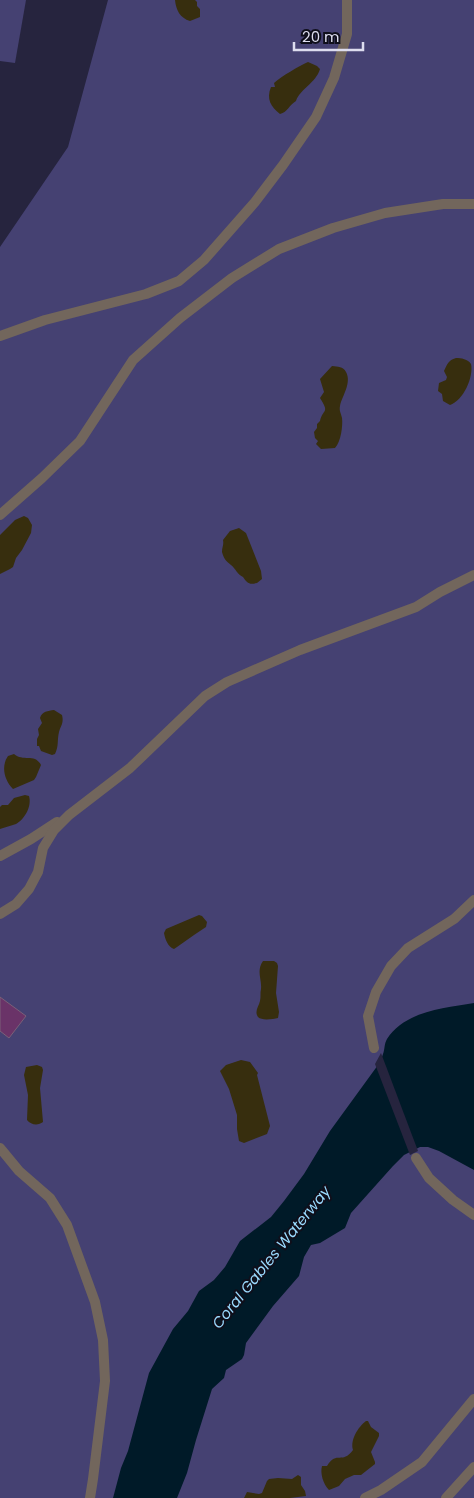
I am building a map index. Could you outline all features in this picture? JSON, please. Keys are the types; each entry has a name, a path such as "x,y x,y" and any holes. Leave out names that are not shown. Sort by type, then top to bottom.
{"lane":[{"path":"0,336 45,320 146,294 178,281 204,260 255,202 316,117 334,78 348,34 347,0"},
{"path":"0,515 80,441 133,360 180,318 232,278 279,249 333,228 385,213 443,204 474,204"},
{"path":"0,856 69,815 130,768 205,696 227,682 300,650 416,607 440,592 474,575"},
{"path":"0,914 16,904 29,889 38,872 43,848 54,830 69,815"},
{"path":"374,1048 368,1016 376,992 391,966 408,948 454,919 474,900"},
{"path":"0,1148 19,1171 50,1198 67,1225 95,1302 103,1340 104,1381 90,1498"},
{"path":"416,1158 429,1178 474,1216"},
{"path":"365,1498 381,1490 422,1462 474,1399"},
{"path":"446,1498 474,1467"}],"shaded area":[{"path":"0,0 26,0 15,63 0,61"},
{"path":"108,0 474,0 474,1498 0,1498 0,247 68,147"}],"sand":[{"path":"175,0 195,0 200,9 200,17 190,21 181,16 176,7"},
{"path":"308,62 320,69 318,74 296,101 285,112 280,114 274,109 269,99 271,87 275,87 274,83 277,80"},
{"path":"456,358 470,362 471,375 463,394 455,403 450,405 443,401 442,394 438,391 439,383 446,380 447,377 444,371 449,361"},
{"path":"332,366 340,367 348,376 340,408 342,429 339,442 335,448 321,449 316,444 318,441 315,438 314,432 325,411 320,398 324,392 320,379"},
{"path":"24,516 28,518 32,525 31,533 16,558 13,567 0,574 0,535 15,520"},
{"path":"239,528 246,533 261,571 262,579 257,583 250,584 247,582 226,561 222,552 223,540 230,531"},
{"path":"54,710 62,715 63,720 56,751 52,755 41,751 39,746 37,746 37,739 39,735 38,729 42,723 40,718 42,714"},
{"path":"14,754 36,759 41,765 34,780 13,789 6,777 4,768 8,756"},
{"path":"25,795 29,796 30,800 25,816 16,824 0,829 0,807 8,805 14,798"},
{"path":"199,915 207,922 206,927 174,949 170,947 164,935 166,929"},
{"path":"263,961 274,961 278,966 276,993 278,1018 262,1019 257,1015 261,985 260,968"},
{"path":"241,1060 250,1062 258,1073 270,1126 267,1134 244,1143 239,1141 237,1115 229,1089 220,1071 226,1065"},
{"path":"37,1065 42,1067 43,1070 40,1088 43,1122 33,1124 27,1120 28,1095 24,1075 26,1067"},
{"path":"366,1421 379,1433 371,1452 375,1464 361,1475 354,1475 345,1479 339,1486 329,1490 322,1478 322,1466 327,1466 334,1459 346,1457 353,1450 355,1434"},
{"path":"298,1475 301,1477 301,1485 306,1496 244,1498 247,1492 262,1493 269,1479 292,1479"}],"water":[{"name":"Coral Gables Waterway","path":"474,1003 474,1170 428,1147 420,1147 404,1155 351,1213 345,1228 320,1243 311,1245 304,1257 299,1276 273,1306 246,1343 242,1359 226,1370 224,1378 212,1389 187,1473 177,1498 113,1498 149,1373 173,1329 188,1311 199,1291 214,1280 225,1267 240,1241 271,1217 284,1201 304,1174 330,1131 378,1065 383,1055 386,1041 395,1030 404,1022 426,1012"}],"pier":[{"path":"381,1053 418,1151 410,1155 375,1064"}],"building":[{"path":"0,997 26,1016 9,1038 0,1031"}]}
